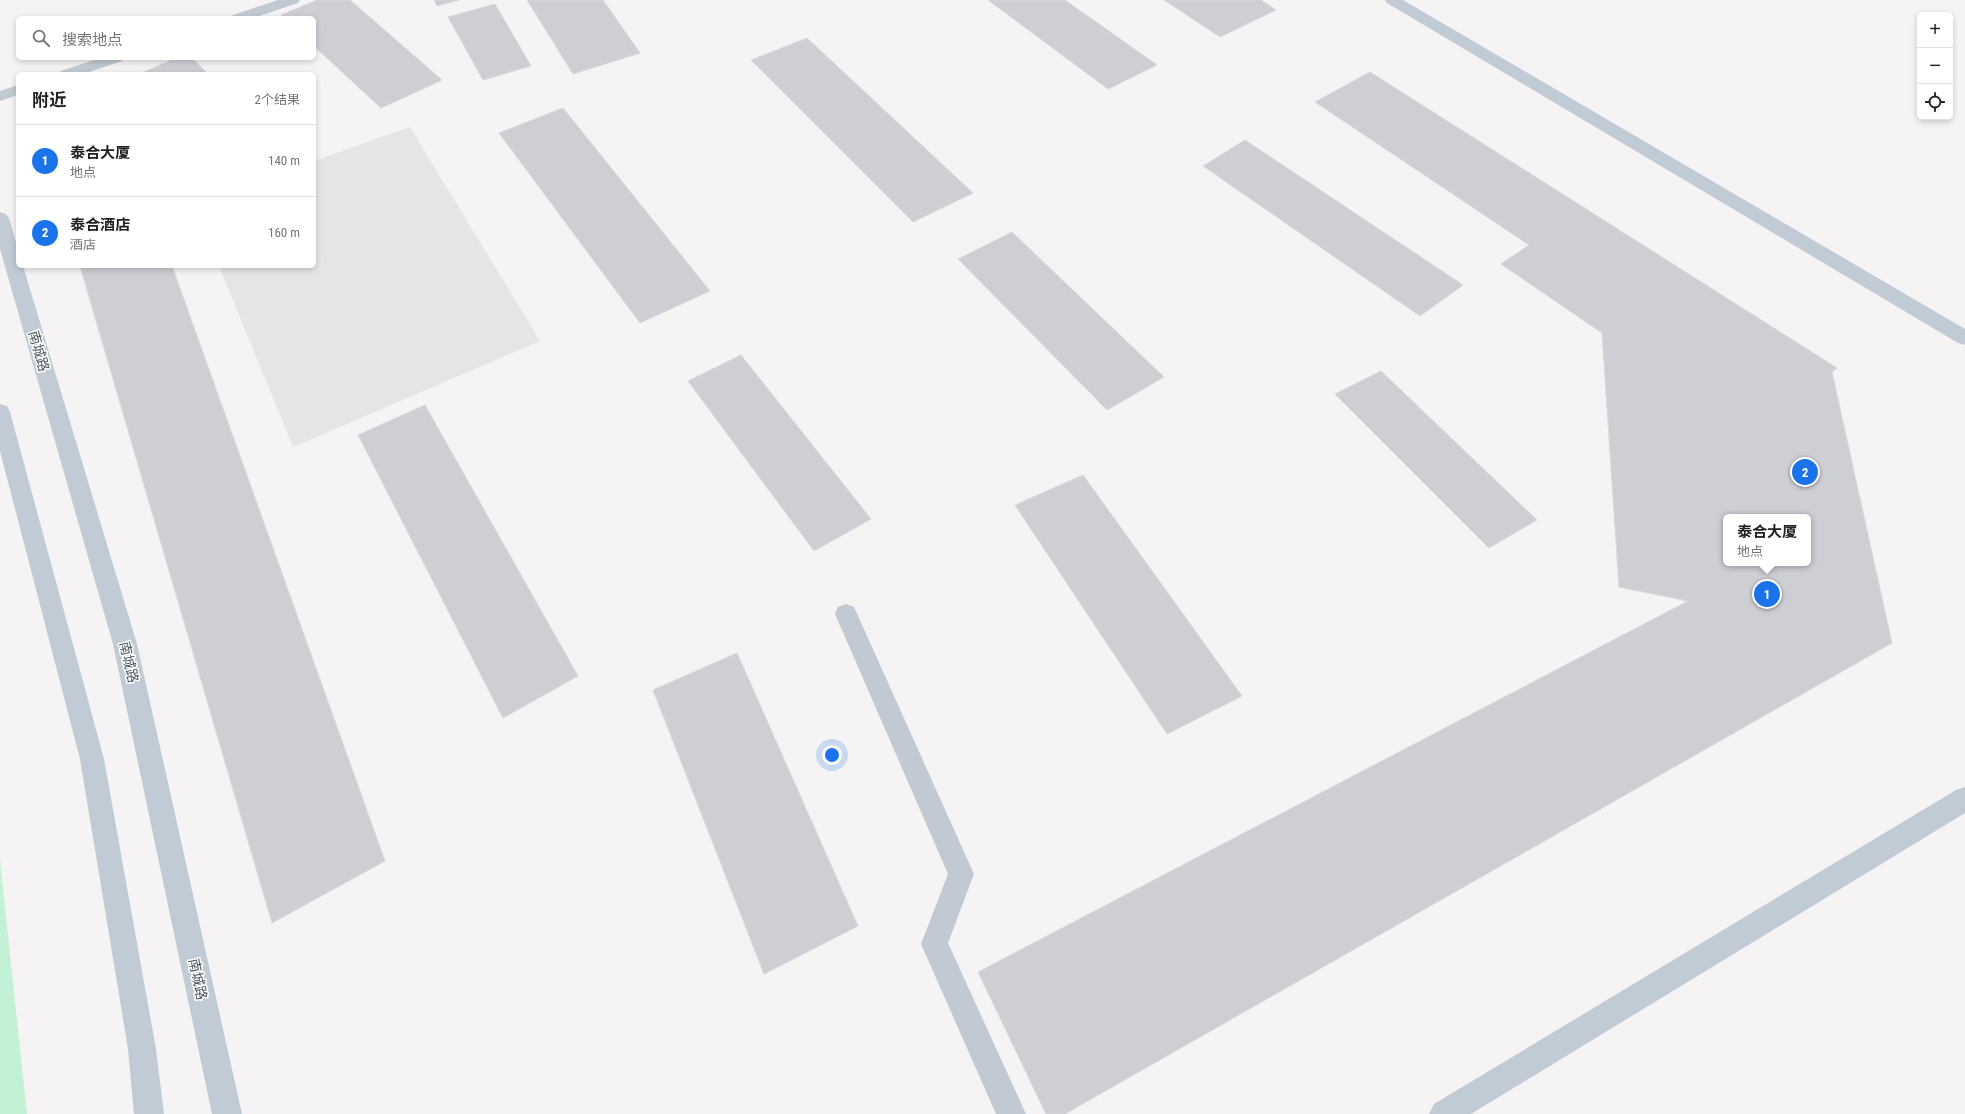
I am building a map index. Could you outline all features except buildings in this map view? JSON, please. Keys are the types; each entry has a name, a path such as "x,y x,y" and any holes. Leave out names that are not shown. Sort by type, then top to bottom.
{"main road":[{"path":"1392,0 1965,338"},
{"name":"南城路","path":"0,218 126,644 227,1114"},
{"path":"0,412 92,759 142,1050 149,1114"},
{"path":"1444,1114 1965,798"}],"street":[{"path":"244,16 292,0"},
{"path":"73,72 110,60"},
{"path":"0,96 16,91"},
{"path":"846,614 961,874 934,944 1011,1114"}],"shaded area":[{"path":"410,127 540,341 293,447 220,268 316,268 316,160"}],"green space":[{"path":"0,860 27,1114 0,1114"}],"place":[{"name":"泰合酒店","path":"1805,472"},
{"name":"泰合大厦","path":"1767,594"}]}
